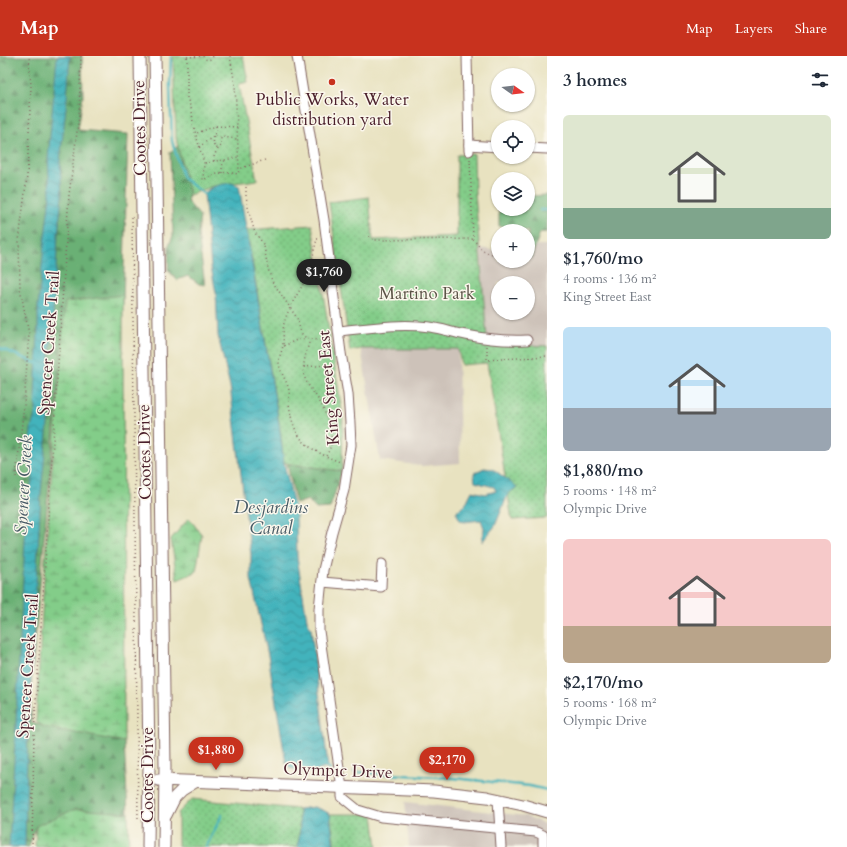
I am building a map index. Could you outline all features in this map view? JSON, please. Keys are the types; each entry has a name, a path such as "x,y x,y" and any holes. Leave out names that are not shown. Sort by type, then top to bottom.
{"main road":[{"name":"Cootes Drive","path":"140,56 149,780 148,847"},
{"name":"Cootes Drive","path":"155,56 158,180 165,780 164,847"},
{"name":"Olympic Drive","path":"149,780 434,791 487,797 547,812"},
{"path":"165,817 175,797 182,790 195,782"}],"street":[{"name":"King Street East","path":"297,56 327,238 348,394 350,423 351,445 344,490 332,532 322,582 319,631 342,788 342,797 358,810 381,817 500,828"},
{"path":"466,56 468,148 491,146"},
{"path":"535,148 547,149"},
{"path":"339,335 398,326 417,326 440,328 461,334 487,338 527,340"},
{"path":"322,582 381,587 382,564"},
{"path":"498,800 501,847"},
{"path":"500,828 536,832 543,835 543,847"}],"path":[{"path":"16,477 24,405 29,334 20,288 18,241 27,176 31,87 29,56"},
{"name":"Spencer Creek Trail","path":"32,847 34,734 69,196 79,116 81,56"},
{"path":"213,56 212,59 208,60 203,56 187,56 187,98 192,111 193,123 204,163 203,180 219,173 231,172 238,174 235,84 230,56"},
{"path":"196,135 216,126 237,127"},
{"path":"216,126 217,130 213,137 214,146 218,149"},
{"path":"199,147 213,137 237,139"},
{"path":"214,161 214,157 221,146 221,137"},
{"path":"468,148 470,161 473,239 483,251 491,254"},
{"path":"204,163 238,157"},
{"path":"222,173 222,166 225,160"},
{"path":"239,169 266,160"},
{"path":"246,187 249,212 255,232 264,246 268,269 272,281 297,318 301,333 306,338"},
{"path":"132,211 138,824"},
{"path":"369,236 374,240 473,239"},
{"path":"327,238 317,239 308,274 284,320 284,346 280,354 279,363 289,391 288,401 290,413 297,434 314,450 348,465"},
{"path":"284,346 294,341 306,338 323,341 339,335"},
{"path":"487,338 487,360 547,356"},
{"path":"310,339 304,367 304,377 319,400 327,418 331,448 326,456"},
{"path":"304,367 327,365"}],"shaded area":[{"path":"535,245 547,245 547,346 505,344 487,338 480,248 491,250 491,268 535,268"},
{"path":"361,349 458,349 460,463 422,466 380,460"},
{"path":"405,802 526,816 547,825 547,847 409,847"}],"green space":[{"path":"0,56 82,56 83,96 78,130 128,134 123,304 70,306 62,340 31,685 31,723 124,742 128,813 111,812 36,826 29,847 0,847"},
{"path":"173,56 243,56 248,82 239,84 257,180 214,186 189,195 176,138"},
{"path":"178,146 189,195 187,201 200,216 198,234 205,285 199,284 188,276 177,280 168,270 169,245 173,236 170,152"},
{"name":"Martino Park","path":"474,154 475,193 487,338 505,344 547,346 547,518 512,520 487,363 461,365 458,349 361,349 350,351 329,202 369,197 373,240 457,236 457,155"},
{"path":"547,195 547,232 540,233 535,247 535,224 499,224 499,216 535,216 535,196"},
{"path":"312,225 343,417 342,471 284,463 279,423 247,230"},
{"path":"123,295 124,742 43,727 36,721 45,559 65,302"},
{"path":"287,464 342,471 330,508 316,509 308,500 296,504"},
{"path":"189,518 202,535 196,572 177,580 171,539"},
{"path":"192,799 299,809 300,829 298,847 178,847 178,813"},
{"path":"75,809 128,813 129,847 35,847 36,826"},
{"path":"330,814 373,814 377,847 335,847"}],"water":[{"path":"57,56 70,56 60,161 62,196 47,387 49,413 41,493 27,758 25,847 9,847 27,499 33,478 29,455 31,429 36,410 35,396 38,306 50,195 48,159"},
{"name":"Desjardins Canal","path":"232,183 239,186 279,423 284,463 296,514 297,557 307,620 311,629 327,757 328,767 305,773 290,768 286,763 268,655 251,579 251,555 230,386 218,336 216,293 211,267 204,194 209,189 216,186"},
{"path":"484,468 493,469 517,487 508,494 495,526 482,542 484,528 481,520 464,522 460,520 456,512 465,505 472,491 485,494 496,491 494,487 475,482 474,473"},
{"path":"314,807 330,814 334,847 298,847 300,829 299,809"}],"waterway":[{"path":"171,56 170,86 172,141 183,178 204,194"},
{"path":"540,210 547,210"},
{"path":"0,348 38,364"},
{"path":"354,772 453,778 530,786 547,790"},
{"path":"206,847 222,815"}],"place":[{"name":"Public Works, Water distribution yard","path":"332,82"}],"water label":[{"name":"Spencer Creek","path":"23,485"}]}
